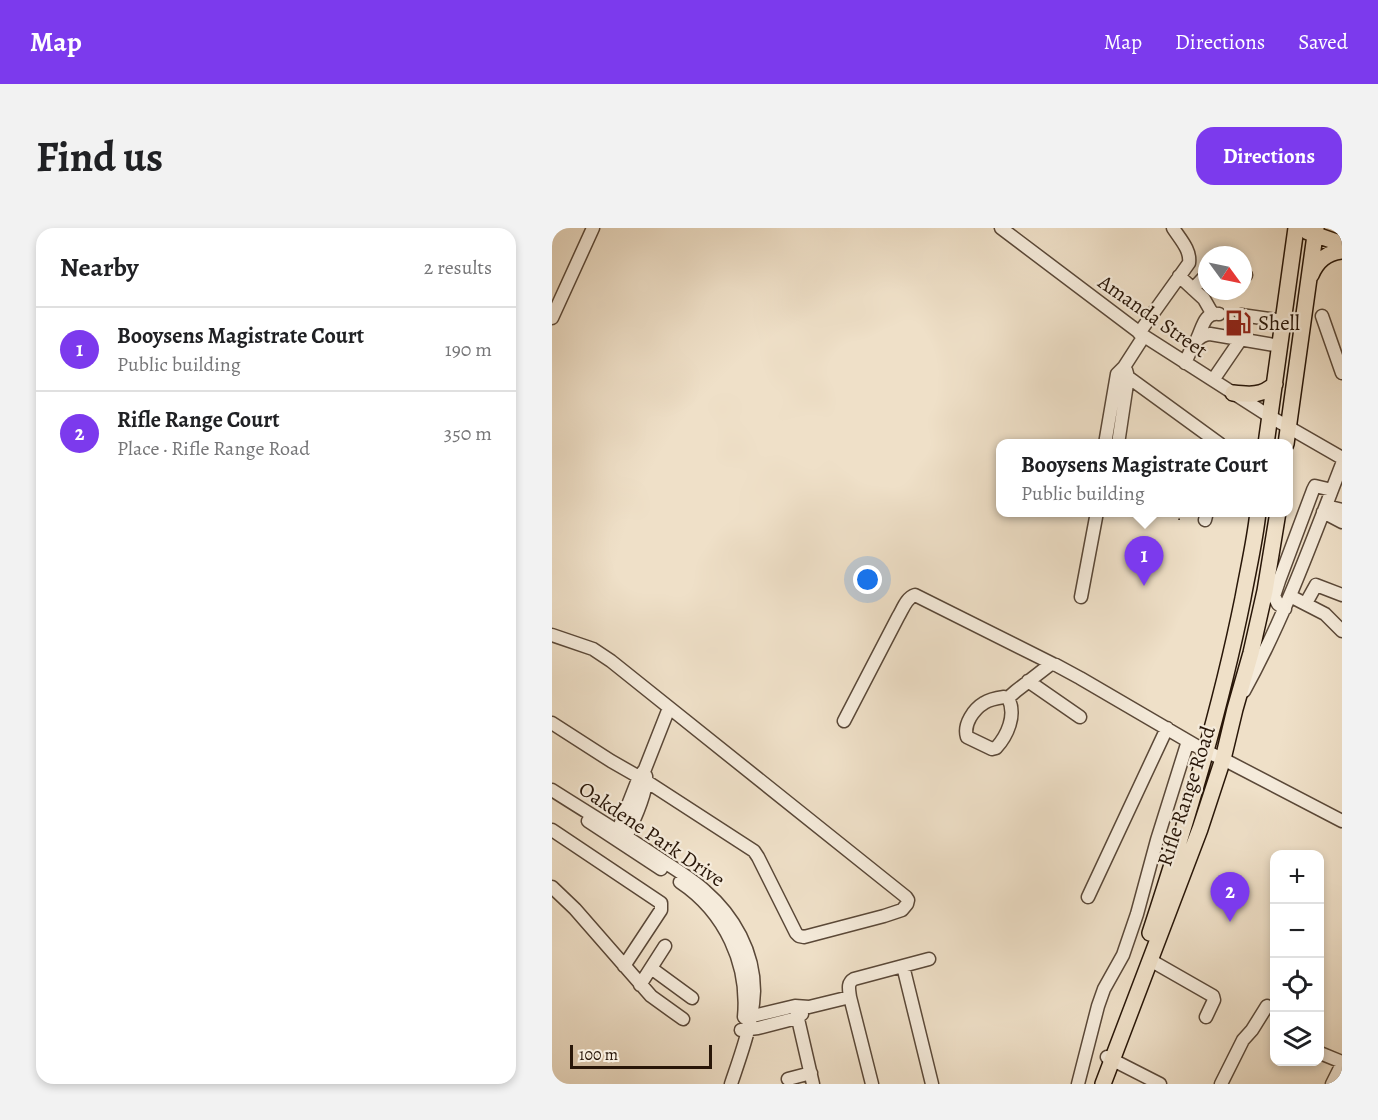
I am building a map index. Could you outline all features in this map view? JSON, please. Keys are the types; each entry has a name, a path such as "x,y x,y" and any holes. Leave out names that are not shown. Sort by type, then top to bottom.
{"main road":[{"path":"1267,439 1295,228 1316,231 1342,244"},
{"path":"1287,439 1316,231"},
{"path":"1309,280 1315,265 1320,260 1342,251"},
{"path":"1233,393 1252,395 1262,393 1275,384"},
{"name":"Rifle Range Road","path":"1103,1084 1109,1058 1180,840 1222,692 1238,624 1257,517"},
{"name":"Rifle Range Road","path":"1096,1084 1150,960 1200,829 1251,653 1277,517"}],"street":[{"path":"552,318 594,228"},
{"name":"Amanda Street","path":"1000,228 1142,335 1269,416 1342,458"},
{"path":"1106,439 1123,372 1142,335 1189,263 1190,255 1173,228"},
{"path":"1179,276 1216,313 1207,316 1185,363"},
{"path":"1193,289 1198,284"},
{"path":"1241,315 1284,321"},
{"path":"1322,316 1342,373"},
{"path":"1197,339 1202,334 1210,334 1280,346"},
{"path":"1213,380 1240,339"},
{"path":"1118,439 1123,372"},
{"path":"1123,372 1213,439"},
{"path":"1235,709 1256,670 1290,596 1342,464"},
{"path":"1284,609 1274,596 1313,490 1318,486 1332,490"},
{"path":"1324,509 1342,510"},
{"path":"1324,509 1342,522"},
{"path":"1081,597 1096,517"},
{"path":"1306,603 1316,585 1342,595"},
{"path":"844,721 898,617 908,601 915,595 1080,678 1205,751 1342,821"},
{"path":"1290,596 1325,614 1342,631"},
{"path":"552,635 599,652 906,897 908,904 903,910 884,916 804,937 799,936 754,851 643,776 611,761 552,723"},
{"path":"1008,698 1011,702 1011,720 996,748 992,749 967,737 965,732 971,717 984,703 997,698 1008,698 1053,664"},
{"path":"1028,681 1080,717"},
{"path":"620,837 669,708"},
{"path":"1088,897 1167,728"},
{"path":"1078,1084 1098,1006 1104,989 1123,955 1137,914 1188,741"},
{"name":"Oakdene Park Drive","path":"552,790 620,837"},
{"name":"Oakdene Park Drive","path":"552,797 703,889 731,918 749,956 754,988 731,1084"},
{"path":"552,830 661,903 659,914 624,966"},
{"path":"552,887 640,985 682,1019"},
{"path":"640,985 665,946"},
{"path":"872,1084 850,997 849,984 854,979 929,958"},
{"path":"1150,960 1214,996 1206,1017"},
{"path":"903,966 932,1084"},
{"path":"651,968 692,998"},
{"path":"746,1023 850,997"},
{"path":"1221,1084 1243,1040 1267,1006"},
{"path":"788,1079 812,1079 796,1012"},
{"name":"Oakdene Park Drive","path":"723,1084 746,1023"},
{"path":"1324,1055 1342,1063 1332,1084"},
{"path":"1109,1058 1160,1084"}],"tunnel":[{"path":"1220,314 1241,315"}],"place":[{"name":"Shell","path":"1238,323"},
{"name":"Booysens Magistrate Court","path":"1144,586"},
{"name":"Rifle Range Court","path":"1230,922"}]}
